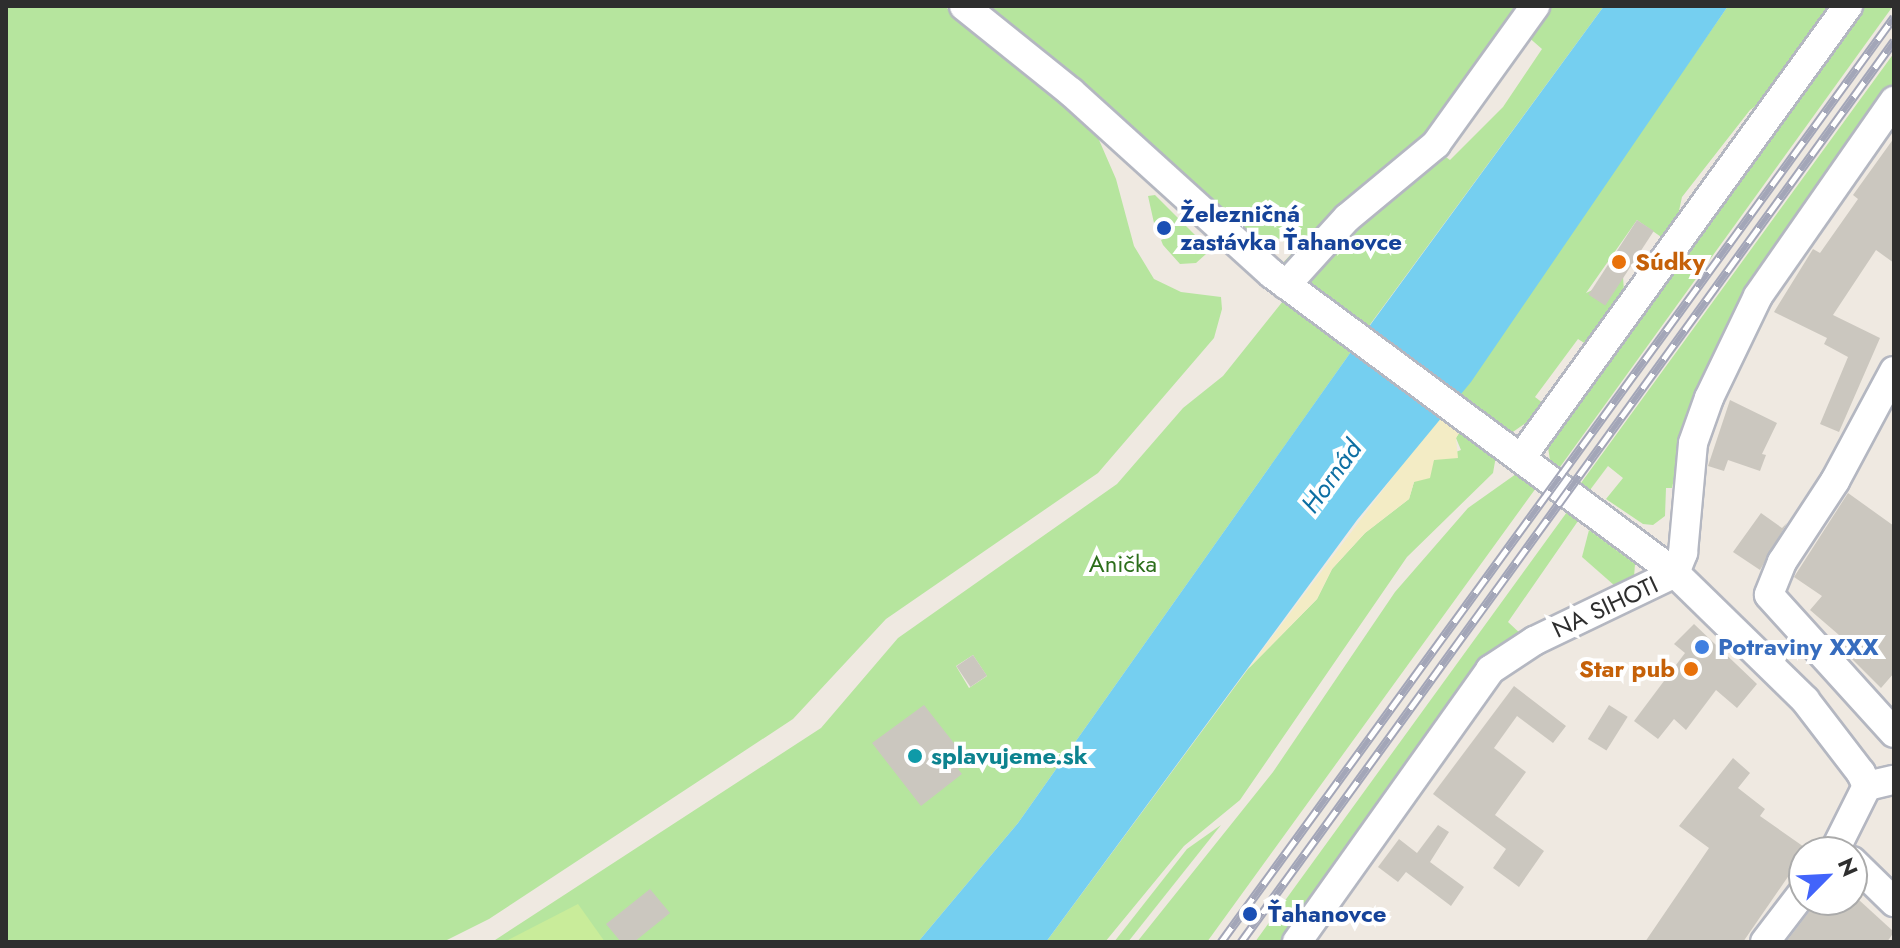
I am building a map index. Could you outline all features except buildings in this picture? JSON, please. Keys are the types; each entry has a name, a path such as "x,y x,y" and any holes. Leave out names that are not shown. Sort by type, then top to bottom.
{"street":[{"path":"964,6 1071,92 1294,292 1675,573 1805,700 1880,783 1851,836"},
{"path":"1294,292 1347,218 1436,144 1535,6"},
{"path":"1521,458 1848,6"},
{"name":"NA SIHOTI","path":"1297,942 1490,670 1534,641 1675,573 1683,553 1691,454 1709,398 1758,296 1894,101"},
{"path":"1894,371 1835,481 1782,562 1769,595 1894,733"},
{"path":"1868,878 1894,902"},
{"path":"1765,942 1788,912"}],"green space":[{"path":"6,6 944,6 1061,98 1096,133 1116,179 1134,246 1154,279 1181,292 1221,297 1222,309 1214,338 1098,473 886,619 793,719 489,919 443,942 6,942"},
{"path":"982,6 1524,6 1448,116 1294,263 1279,267 1295,250 1280,239 1237,230"},
{"path":"1546,6 1604,6 1366,330 1303,284 1304,273 1436,150 1450,160 1503,107 1542,49 1526,35"},
{"path":"1728,6 1837,6 1770,96 1750,110 1682,197 1677,220 1664,239 1637,220 1586,293 1623,276 1624,292 1592,348 1578,339 1535,397 1548,407 1510,434 1456,397"},
{"path":"1857,6 1893,6 1560,467 1550,460 1547,441"},
{"path":"1894,53 1894,83 1724,336 1687,417 1672,488 1666,488 1665,516 1653,525 1643,524 1606,499 1623,478 1608,466 1590,490 1581,483"},
{"path":"1155,195 1202,242 1206,254 1196,263 1180,264 1163,245 1161,240 1172,235 1165,219 1154,223 1148,196"},
{"name":"Anička","path":"1283,301 1353,349 1018,823 918,942 492,942 821,728 898,638 1117,484 1183,408 1223,376","holes":["973,655 987,676 969,688 956,666"]},
{"path":"1462,428 1496,456 1493,473 1407,557 1240,800 1184,846 1105,942 1046,942 1248,669 1317,599 1332,569 1365,533 1409,499 1414,482 1434,460 1461,450 1456,438"},
{"path":"1516,474 1536,488 1207,942 1137,942 1273,772 1395,592 1468,508"},
{"path":"1567,512 1578,521 1508,622 1523,636 1285,942 1255,942"},
{"path":"1589,530 1635,564 1634,577 1615,586 1582,557"},
{"path":"1221,825 1128,942 1114,942 1187,849"},
{"path":"578,904 605,942 504,942"}],"sand":[{"path":"1441,413 1462,428 1456,438 1458,458 1434,460 1430,478 1414,482 1409,499 1365,533 1332,569 1317,599 1248,669"}],"water":[{"name":"Hornád","path":"1604,6 1728,6 1471,382 1357,520 1046,942 918,942 1018,823 1360,339"}],"railway":[{"path":"1221,942 1894,17"},
{"path":"1241,942 1894,41"}],"place":[{"name":"Železničná zastávka Ťahanovce","path":"1164,228"},
{"name":"Súdky","path":"1619,262"},
{"name":"Potraviny XXX","path":"1702,647"},
{"name":"Star pub","path":"1691,669"},
{"name":"splavujeme.sk","path":"915,756"},
{"name":"Ťahanovce","path":"1250,914"}]}
